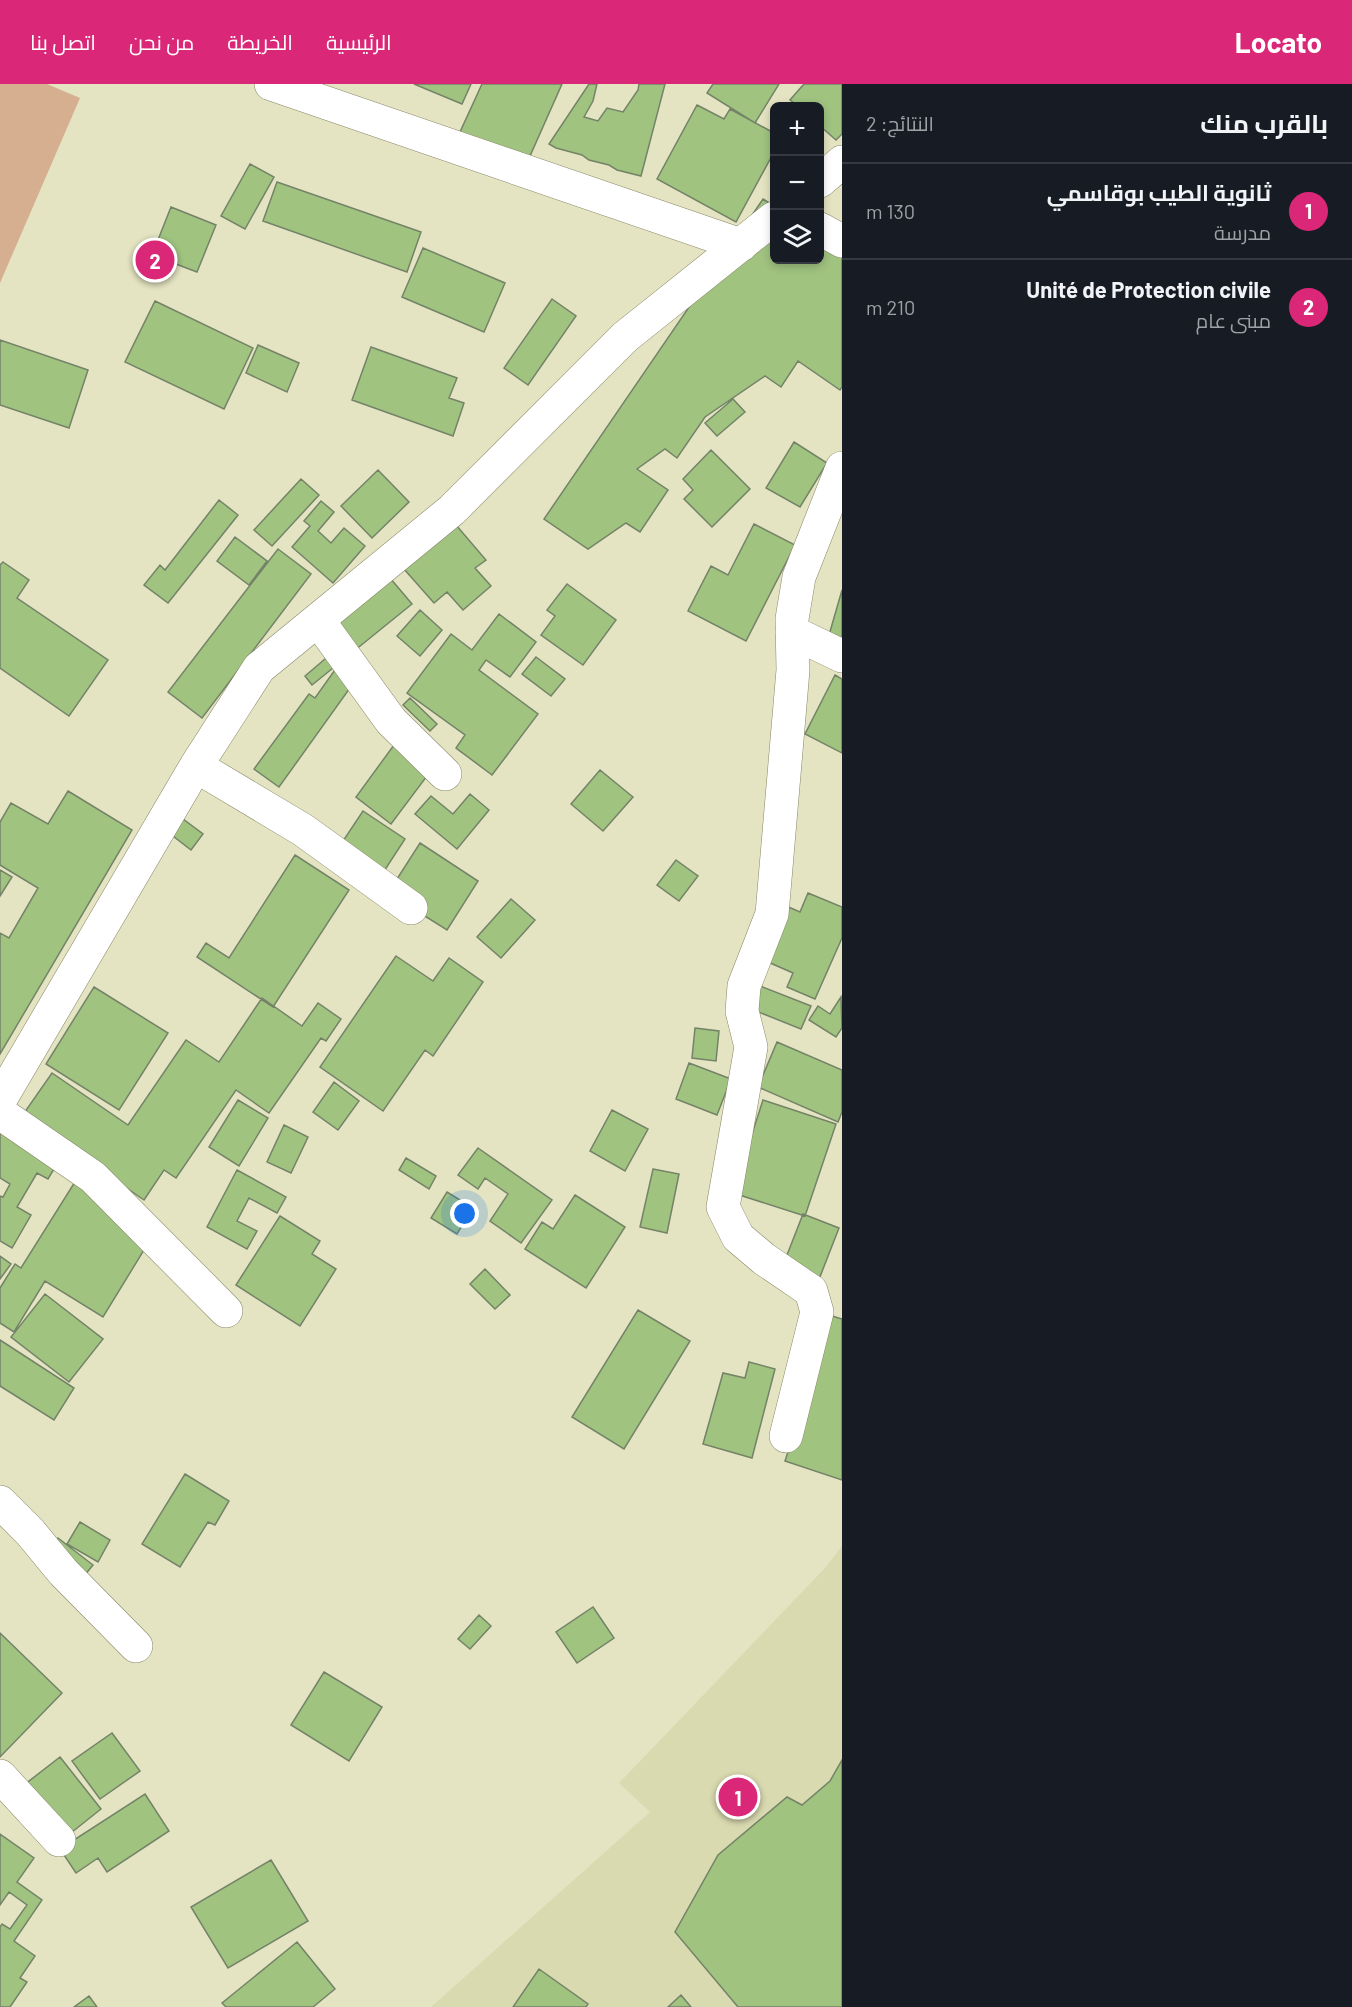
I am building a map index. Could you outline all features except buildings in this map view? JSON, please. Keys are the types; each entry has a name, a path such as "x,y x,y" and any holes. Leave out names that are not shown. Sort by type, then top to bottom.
{"street":[{"path":"271,84 741,245"},
{"path":"824,177 842,162"},
{"path":"0,1100 196,766 259,668 452,510 625,337 770,221"},
{"path":"824,232 842,241"},
{"path":"786,1436 817,1312 811,1291 764,1259 738,1237 723,1207 751,1047 742,1011 744,986 772,914 793,670 792,619 799,577 842,468"},
{"path":"318,620 391,721 445,774"},
{"path":"792,632 842,656"},
{"path":"196,766 303,830 411,908"},
{"path":"0,1113 93,1177 226,1311"},
{"path":"0,1502 30,1532 63,1572 136,1646"},
{"path":"0,1776 59,1840"}],"shaded area":[{"path":"0,84 47,84 80,98 0,283"},
{"path":"842,1546 842,2007 431,2007 650,1812 619,1783 824,1569"}],"place":[{"name":"Unité de Protection civile","path":"155,260"},
{"name":"ثانوية الطيب بوقاسمي","path":"738,1797"}]}
